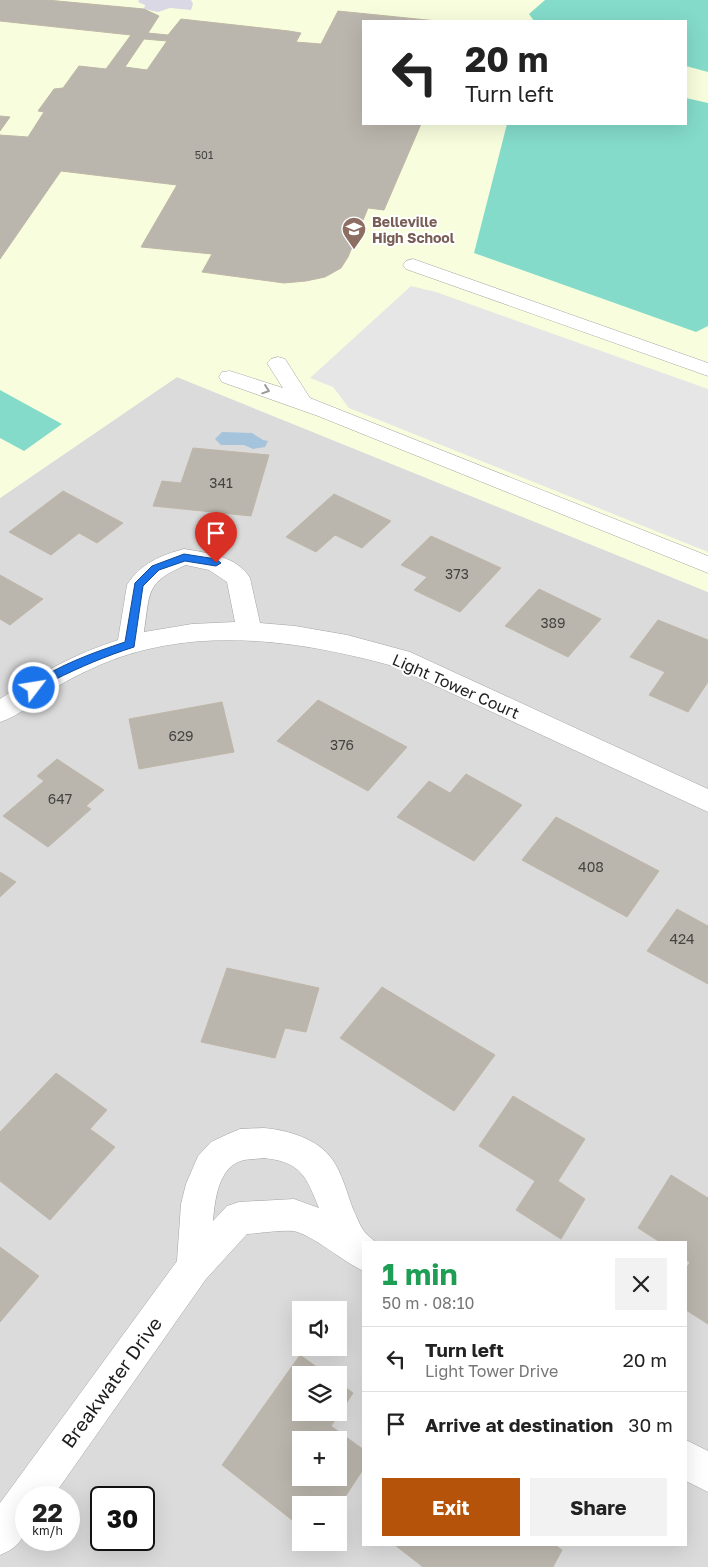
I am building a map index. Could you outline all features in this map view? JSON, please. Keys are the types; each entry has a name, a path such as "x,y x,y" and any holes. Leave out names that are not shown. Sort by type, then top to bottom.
{"street":[{"path":"413,264 708,370"},
{"path":"278,363 302,402"},
{"path":"230,377 302,402 708,566"},
{"path":"130,644 138,585 156,568 184,557 216,563 238,578 249,632"},
{"name":"Light Tower Court","path":"0,712 46,679 94,656 162,636 189,633 249,632 314,637 359,646 401,660 708,801"},
{"path":"194,1267 199,1188 206,1172 216,1159 229,1149 254,1142 291,1148 308,1157 320,1168 359,1251"},
{"name":"Breakwater Drive","path":"36,1486 194,1267 239,1218 294,1215 315,1223 359,1251"},
{"path":"687,1460 708,1473"},
{"name":"Breakwater Drive","path":"0,1536 15,1515"}],"shaded area":[{"name":"Belleville High School","path":"0,0 708,0 708,592 177,377 0,498"},
{"path":"139,0 191,0 193,4 191,10 170,8 158,12 144,9 145,5 138,2"},
{"path":"545,0 708,0 708,72 687,66 687,20 533,20 529,14"},
{"path":"687,98 708,103 708,326 696,332 474,253 507,125 687,125"},
{"path":"411,286 436,292 708,389 708,552 349,408 333,387 310,378"},
{"path":"177,377 708,592 708,1567 0,1567 0,498"},
{"path":"0,390 62,424 24,451 0,438"},
{"path":"222,432 252,433 268,441 265,447 253,449 244,445 221,445 215,439"}],"building":[{"name":"Belleville High School","path":"0,0 47,0 144,9 159,16 148,33 168,35 181,19 301,33 296,42 321,44 338,11 427,20 362,20 362,125 421,125 384,210 368,208 348,257 341,268 325,277 284,283 202,272 212,254 141,247 177,185 61,171 0,259 0,135 28,137 44,112 38,111 54,89 63,88 79,66 106,69 131,35 0,21","holes":["144,39 167,41 147,70 125,67"]},
{"path":"0,116 10,117 0,131"},
{"path":"193,448 269,455 251,516 153,506 162,481 181,483"},
{"path":"63,491 123,523 97,543 79,533 51,555 9,532"},
{"path":"334,494 391,521 362,548 335,535 316,552 286,537"},
{"path":"431,536 501,568 460,612 414,590 427,577 401,565"},
{"path":"0,575 43,599 10,625 0,619"},
{"path":"539,589 601,619 568,657 505,626"},
{"path":"658,620 708,640 708,682 688,712 649,695 665,672 630,657"},
{"path":"318,700 407,747 368,791 277,741"},
{"path":"222,702 234,752 139,769 129,719"},
{"path":"57,759 104,790 86,806 91,809 48,847 3,816 44,781 37,776"},
{"path":"466,774 522,805 474,861 397,817 429,781 450,793"},
{"path":"556,817 659,871 627,917 522,860"},
{"path":"0,872 16,882 0,897"},
{"path":"677,909 708,926 708,984 647,951"},
{"path":"227,968 319,988 306,1032 285,1028 275,1058 201,1042"},
{"path":"382,987 495,1055 454,1111 340,1038"},
{"path":"56,1073 107,1110 90,1129 115,1147 50,1220 0,1181 0,1132"},
{"path":"513,1096 585,1139 558,1181 585,1199 561,1239 516,1210 535,1181 479,1146"},
{"path":"671,1175 708,1198 708,1324 687,1311 687,1267 690,1262 687,1260 687,1241 658,1241 638,1228"},
{"path":"0,1247 39,1276 0,1322"},
{"path":"299,1356 315,1366 292,1366"},
{"path":"292,1366 292,1421 334,1421 331,1426 338,1431 292,1431 292,1486 347,1486 347,1438 362,1449 362,1471 346,1496 292,1496 292,1520 222,1465"},
{"path":"347,1389 353,1393 347,1402"},
{"path":"396,1546 556,1546 562,1550 553,1567 423,1567"}],"place":[{"name":"Belleville High School","path":"354,250"}],"route":[{"path":"34,688 46,679 94,656 130,644 138,585 156,568 184,557 216,563"}]}
